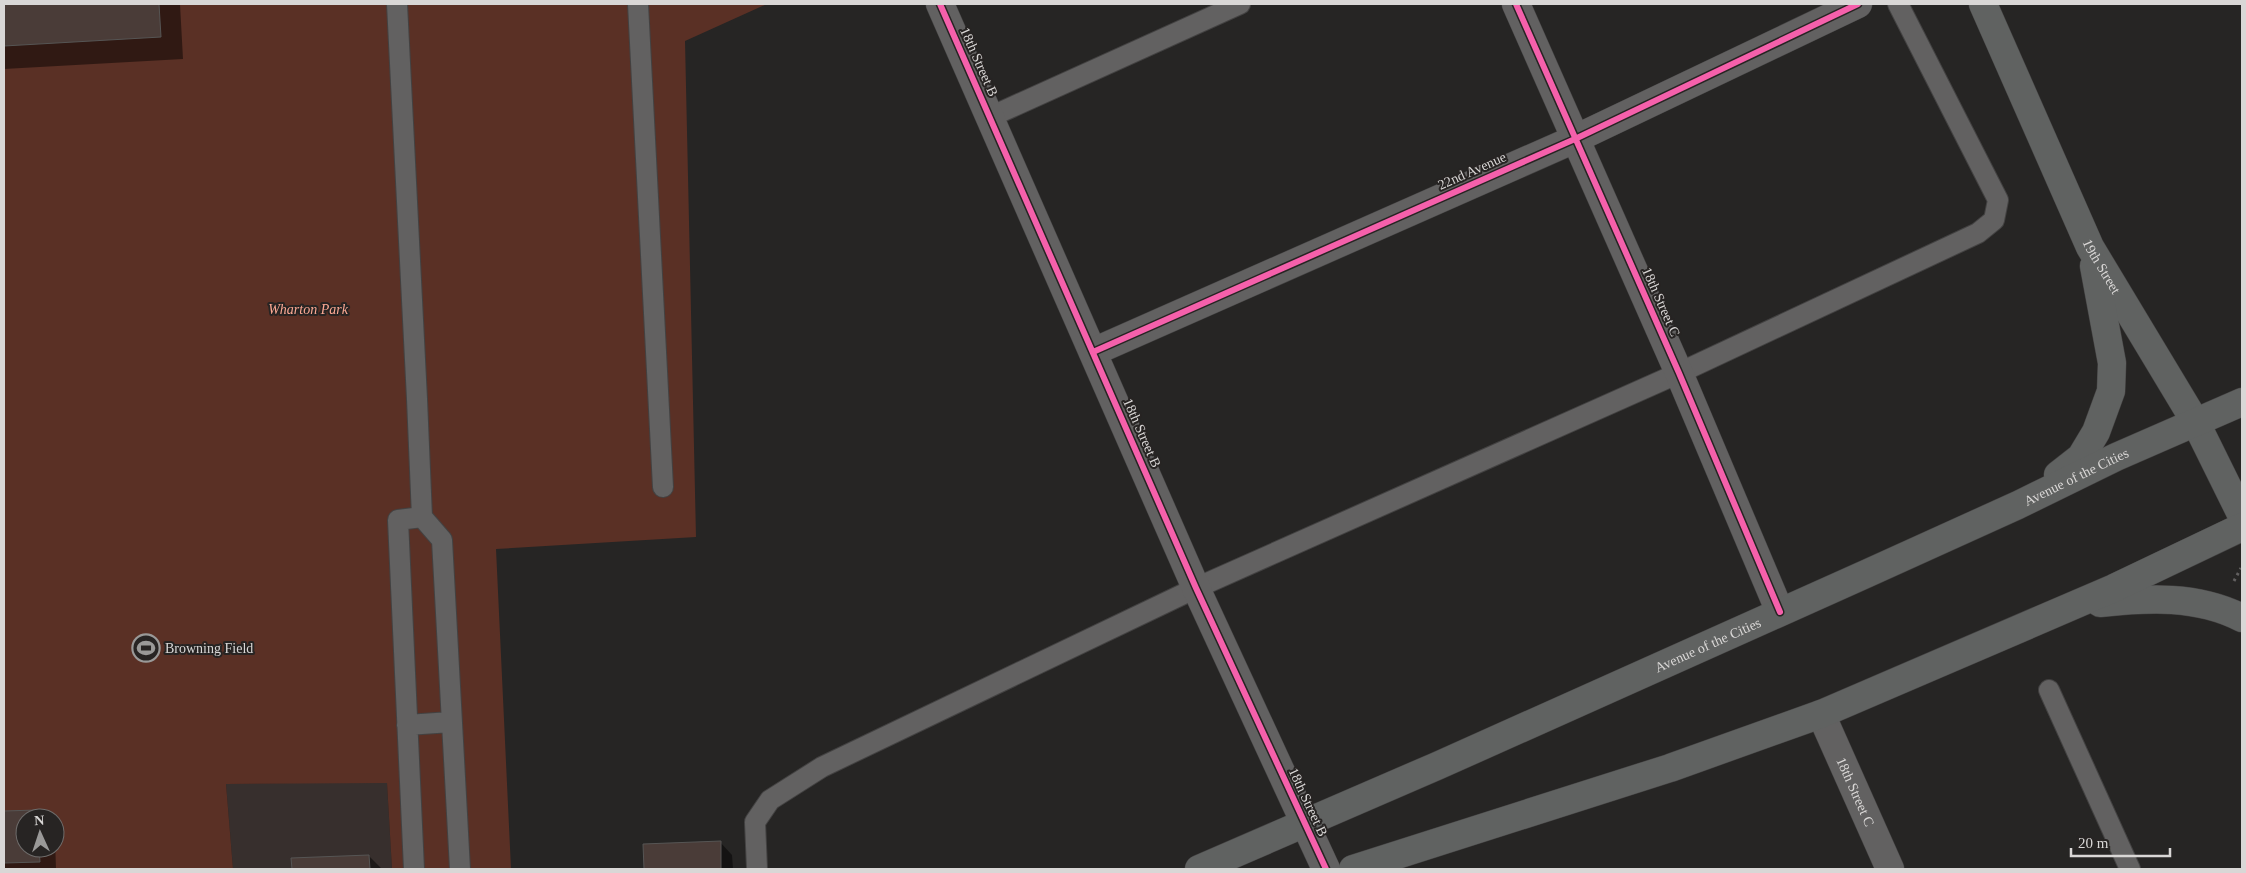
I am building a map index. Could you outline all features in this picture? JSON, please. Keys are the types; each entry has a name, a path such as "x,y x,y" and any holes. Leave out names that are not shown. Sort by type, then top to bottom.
{"main road":[{"name":"19th Street","path":"1983,4 2090,247 2196,423 2242,516"},
{"path":"2018,505 2082,457 2096,432 2111,392 2112,363 2090,247"},
{"name":"Avenue of the Cities","path":"1199,869 1306,825 2018,505 2116,457 2242,402"},
{"path":"1353,869 1670,768 1822,714 2076,605 2242,526"},
{"path":"2076,605 2147,598 2196,602 2221,608 2242,618"}],"street":[{"name":"18th Street B","path":"940,4 1196,588 1326,869"},
{"name":"18th Street C","path":"1516,4 1679,373 1780,612"},
{"name":"22nd Avenue","path":"1093,352 1575,139 1858,4"},
{"name":"18th Street C","path":"1822,714 1890,869"}],"lane":[{"path":"397,4 418,399 422,517 442,540 460,869"},
{"path":"638,4 664,486"},
{"path":"757,869 755,822 770,800 822,767 1196,588 1679,373 1978,233 1994,220 1998,200 1898,4"},
{"path":"990,117 1229,6"},
{"path":"414,869 398,520 422,517"},
{"path":"2049,690 2130,869"},
{"path":"407,725 451,722"}],"shaded area":[{"path":"387,783 392,869 233,869 226,784"}],"green space":[{"name":"Wharton Park","path":"4,4 767,4 685,41 696,537 496,549 511,869 392,869 387,783 226,784 233,869 4,869"}],"building":[{"path":"4,4 159,4 161,37 4,46"},
{"path":"4,811 15,811 15,858 40,858 40,862 4,863"},
{"path":"721,841 721,869 644,869 643,844"},
{"path":"369,855 370,869 292,869 291,858"}],"cycle path":[{"path":"940,4 1196,588 1326,869"},
{"path":"1516,4 1679,373 1780,612"},
{"path":"1093,352 1575,139 1858,4"}],"place":[{"name":"Browning Field","path":"146,648"}]}
